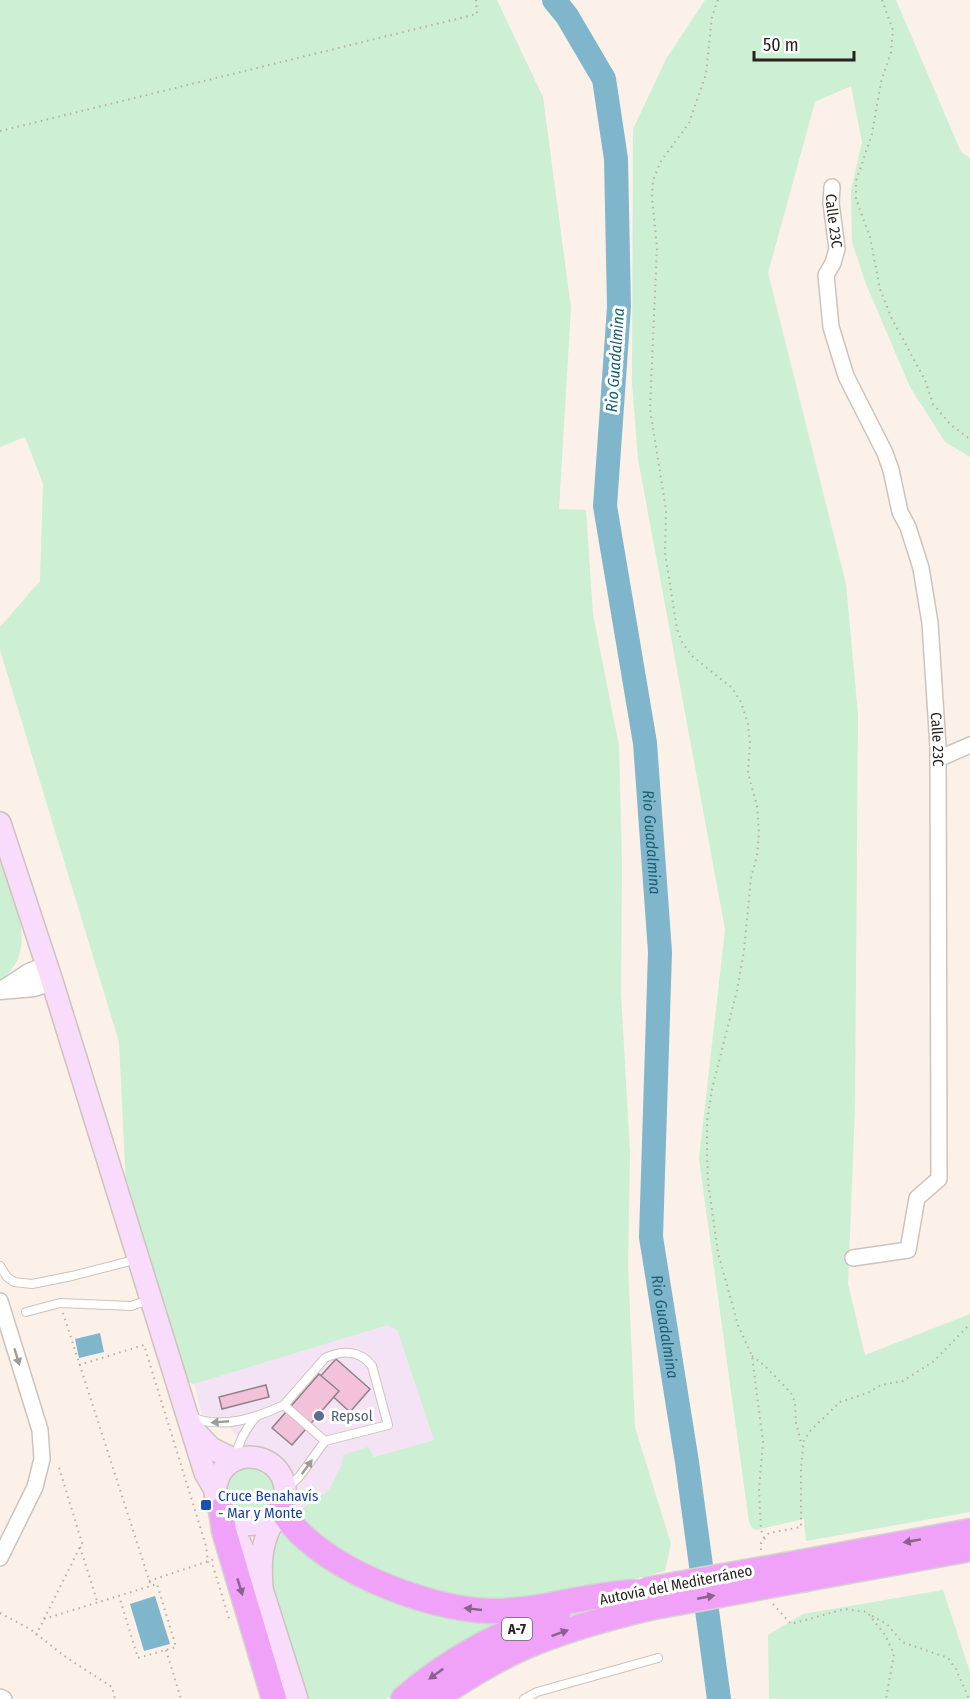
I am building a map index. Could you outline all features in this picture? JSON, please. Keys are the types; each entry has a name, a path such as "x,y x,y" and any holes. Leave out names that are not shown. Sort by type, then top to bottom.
{"highway":[{"path":"280,1504 295,1528 330,1557 392,1588 430,1601 461,1608 491,1611 613,1593 643,1597"},
{"path":"221,1506 224,1531 274,1699"},
{"name":"Autovía del Mediterráneo","path":"804,1570 970,1531"},
{"name":"Autovía del Mediterráneo","path":"403,1699 446,1667 504,1635 575,1606 804,1570 970,1549"},
{"name":"Autovía del Mediterráneo","path":"435,1699 496,1661 537,1641 592,1622 643,1597"}],"main road":[{"path":"0,823 50,974 205,1473 262,1589 297,1699"},
{"path":"189,1421 201,1440 211,1448 235,1460"},
{"path":"262,1589 263,1549 280,1504 280,1474 272,1464 254,1456 235,1460 221,1472 221,1506 235,1522 252,1526 261,1524 280,1504"}],"street":[{"name":"Calle 23C","path":"832,186 831,203 837,249 826,275 831,327 846,376 885,453 900,512 908,527 921,568 930,623 938,759 939,1179 916,1198 908,1250 853,1258"},
{"path":"938,759 970,745"},
{"path":"2,989 29,972 50,974"},
{"path":"0,1301 40,1430 42,1459 35,1487 0,1558"},
{"path":"0,1697 4,1699"}],"lane":[{"path":"0,1266 7,1277 14,1282 32,1284 139,1258"},
{"path":"26,1312 60,1304 132,1306 152,1299"},
{"path":"189,1421 219,1424 256,1417 284,1405 325,1358 345,1352 361,1355 368,1360 375,1374 388,1425 325,1441 280,1504"},
{"path":"284,1405 325,1441"},
{"path":"235,1460 241,1438 256,1417"},
{"path":"524,1699 537,1692 658,1658"}],"path":[{"path":"0,131 477,14 476,0"},
{"path":"718,0 712,16 706,74 689,123 660,161 653,180 652,198 657,247 650,409 666,510 665,553 677,629 682,642 692,656 732,688 741,702 749,734 748,773 757,806 759,833 757,856 751,878 744,951 737,990 712,1089 707,1122 707,1152 708,1182 718,1253 738,1325 752,1356 763,1442 759,1489 761,1530 764,1538"},
{"path":"882,0 893,30 891,52 881,81 872,134 856,181 856,199 870,237 880,289 891,316 926,380 933,404 951,425 970,439"},
{"path":"60,1304 151,1586"},
{"path":"761,1555 761,1543 769,1533 801,1527 801,1467 804,1440 811,1430 840,1402 868,1393 881,1385 903,1381 934,1361 970,1324"},
{"path":"80,1365 144,1345 206,1546 208,1562 213,1566 230,1622"},
{"path":"752,1356 792,1392 796,1423 803,1448"},
{"path":"36,1635 82,1543 58,1464"},
{"path":"80,1547 98,1603"},
{"path":"149,1581 213,1560"},
{"path":"44,1619 157,1584 176,1647 138,1658 119,1596"},
{"path":"768,1597 783,1618 791,1624 845,1609 867,1612 887,1624 902,1642 948,1658 956,1669 969,1699"},
{"path":"0,1613 30,1629 67,1658 112,1687 116,1699"},
{"path":"869,1614 885,1635 894,1654 886,1699"},
{"path":"166,1650 181,1699"}],"shaded area":[{"name":"Repsol","path":"388,1325 397,1330 434,1440 342,1464 328,1491 301,1509 291,1503 223,1418 202,1415 194,1384"}],"green space":[{"path":"0,0 497,0 543,97 571,308 559,509 586,510 593,614 619,746 622,863 621,993 630,1152 628,1266 635,1427 671,1544 665,1571 639,1578 518,1598 458,1598 402,1581 340,1548 308,1525 297,1507 301,1509 328,1491 342,1464 343,1455 368,1447 374,1457 434,1440 397,1330 388,1325 194,1384 186,1382 126,1186 119,1042 0,650 0,627 40,581 43,484 25,437 0,447"},
{"path":"705,0 896,0 961,152 970,158 970,457 945,442 910,387 866,284 852,242 851,190 862,142 851,86 815,102 768,273 846,584 858,714 855,1106 848,1284 865,1355 970,1314 970,1512 806,1541 804,1519 755,1530 749,1522 699,1159 725,929 638,459 632,383 633,129 666,59"},
{"path":"0,852 18,910 22,941 20,955 14,966 6,976 0,979"},
{"path":"250,1466 264,1470 271,1477 275,1491 271,1505 264,1512 250,1516 236,1512 229,1505 225,1491 229,1477 236,1470"},
{"path":"279,1524 337,1566 523,1615 426,1669 386,1699 307,1699 267,1574"},
{"path":"943,1590 970,1672 970,1699 769,1699 768,1635 803,1614"}],"water":[{"path":"100,1333 104,1352 79,1358 75,1339"},
{"path":"155,1596 170,1644 144,1651 130,1604"}],"building":[{"path":"336,1359 370,1389 350,1412 316,1381"},
{"path":"319,1374 339,1391 292,1445 272,1428"},
{"path":"266,1385 269,1397 222,1409 219,1397"}],"waterway":[{"name":"Rio Guadalmina","path":"554,0 567,16 604,79 616,159 619,307 605,506 645,743 660,952 651,1237 687,1462 719,1699"}],"place":[{"name":"Repsol","path":"319,1416"},
{"name":"Cruce Benahavís - Mar y Monte","path":"206,1505"}]}
